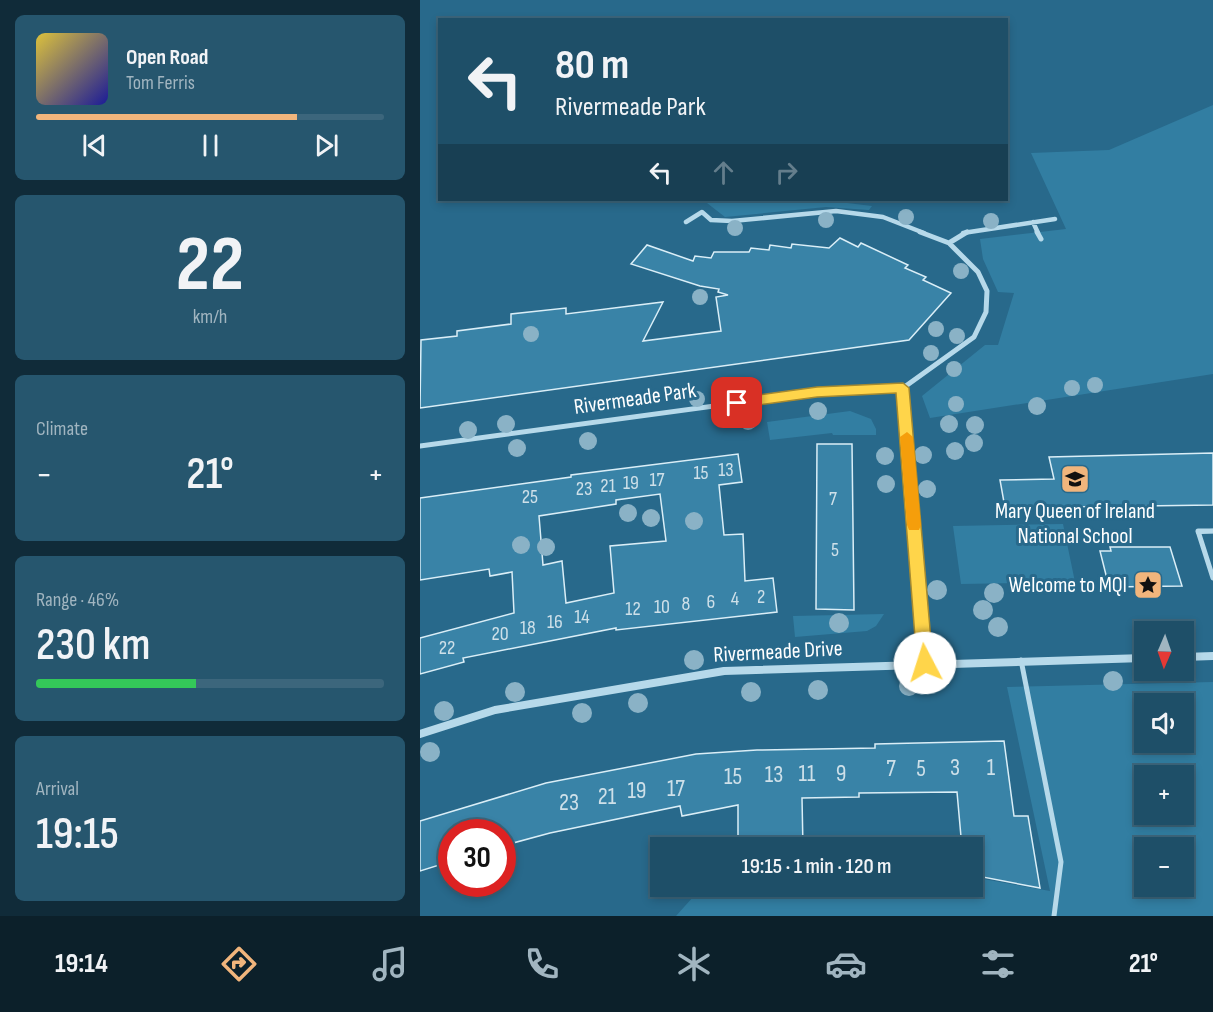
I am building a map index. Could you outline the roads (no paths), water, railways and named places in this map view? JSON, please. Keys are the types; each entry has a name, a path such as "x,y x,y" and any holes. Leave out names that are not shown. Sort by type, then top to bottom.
{"street":[{"path":"686,222 702,212 711,220 732,221 836,211 883,217 949,243 978,272 987,291 986,312 974,337 903,388 925,663"},
{"path":"949,243 964,232 1055,219"},
{"path":"1033,222 1041,239"},
{"name":"Rivermeade Park","path":"420,446 817,392 903,388"},
{"path":"1194,657 1213,656"},
{"name":"Rivermeade Drive","path":"420,734 495,710 724,671 1134,658"}],"lane":[{"path":"1213,531 1198,531 1213,578"},
{"path":"1021,660 1061,862 1054,916"}],"place":[{"name":"Mary Queen of Ireland National School","path":"1075,479"},
{"name":"Welcome to MQI","path":"1148,585"}]}
